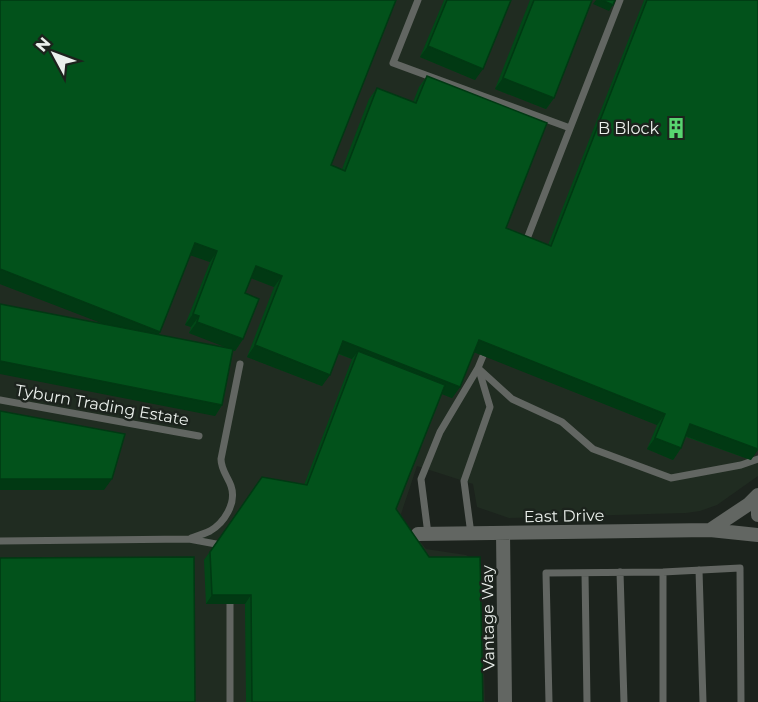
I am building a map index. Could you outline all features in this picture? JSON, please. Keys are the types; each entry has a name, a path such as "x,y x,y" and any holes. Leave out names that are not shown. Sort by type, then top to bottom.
{"street":[{"path":"710,530 749,504 758,495"},
{"path":"758,507 758,515"},
{"name":"East Drive","path":"423,534 710,530 758,536"},
{"name":"Vantage Way","path":"503,533 506,702"}],"lane":[{"path":"418,0 393,63 570,128"},
{"path":"523,249 620,0"},
{"path":"423,534 421,479 440,432 483,356"},
{"path":"189,539 207,533 216,526 226,515 232,503 232,490 221,459 240,364"},
{"path":"478,368 512,399 562,422 593,449 670,478 741,465 758,459"},
{"path":"471,534 464,481 490,407 478,368"},
{"name":"Tyburn Trading Estate","path":"0,400 199,436"},
{"path":"0,541 189,539 216,544"},
{"path":"549,702 546,573 663,572 740,568 741,702"},
{"path":"699,570 702,702"},
{"path":"620,572 624,702"},
{"path":"663,572 663,702"},
{"path":"585,573 586,702"},
{"path":"230,604 230,702"}],"shaded area":[{"path":"0,0 758,0 758,476 717,505 700,511 509,518 477,507 473,484 417,466 400,517 426,549 466,555 481,564 485,702 0,702"}],"building":[{"path":"0,0 396,0 331,165 345,171 377,88 416,103 427,76 547,123 506,228 551,246 647,0 758,0 758,449 690,424 681,448 655,438 665,414 479,340 460,387 343,341 330,375 255,345 282,276 256,266 245,293 259,299 243,339 197,322 199,316 193,314 217,251 195,243 160,332 0,269"},
{"path":"447,0 511,0 483,69 428,46"},
{"path":"534,0 592,0 554,98 503,78"},
{"path":"602,0 615,0 613,5"},
{"path":"0,304 233,349 222,405 0,361"},
{"path":"358,351 445,385 396,509 429,557 480,557 483,702 252,702 251,595 212,595 210,552 262,477 307,485"},
{"path":"0,411 125,434 112,479 0,479"},
{"path":"194,557 195,702 0,702 0,558"}],"place":[{"name":"B Block","path":"676,128"}]}
